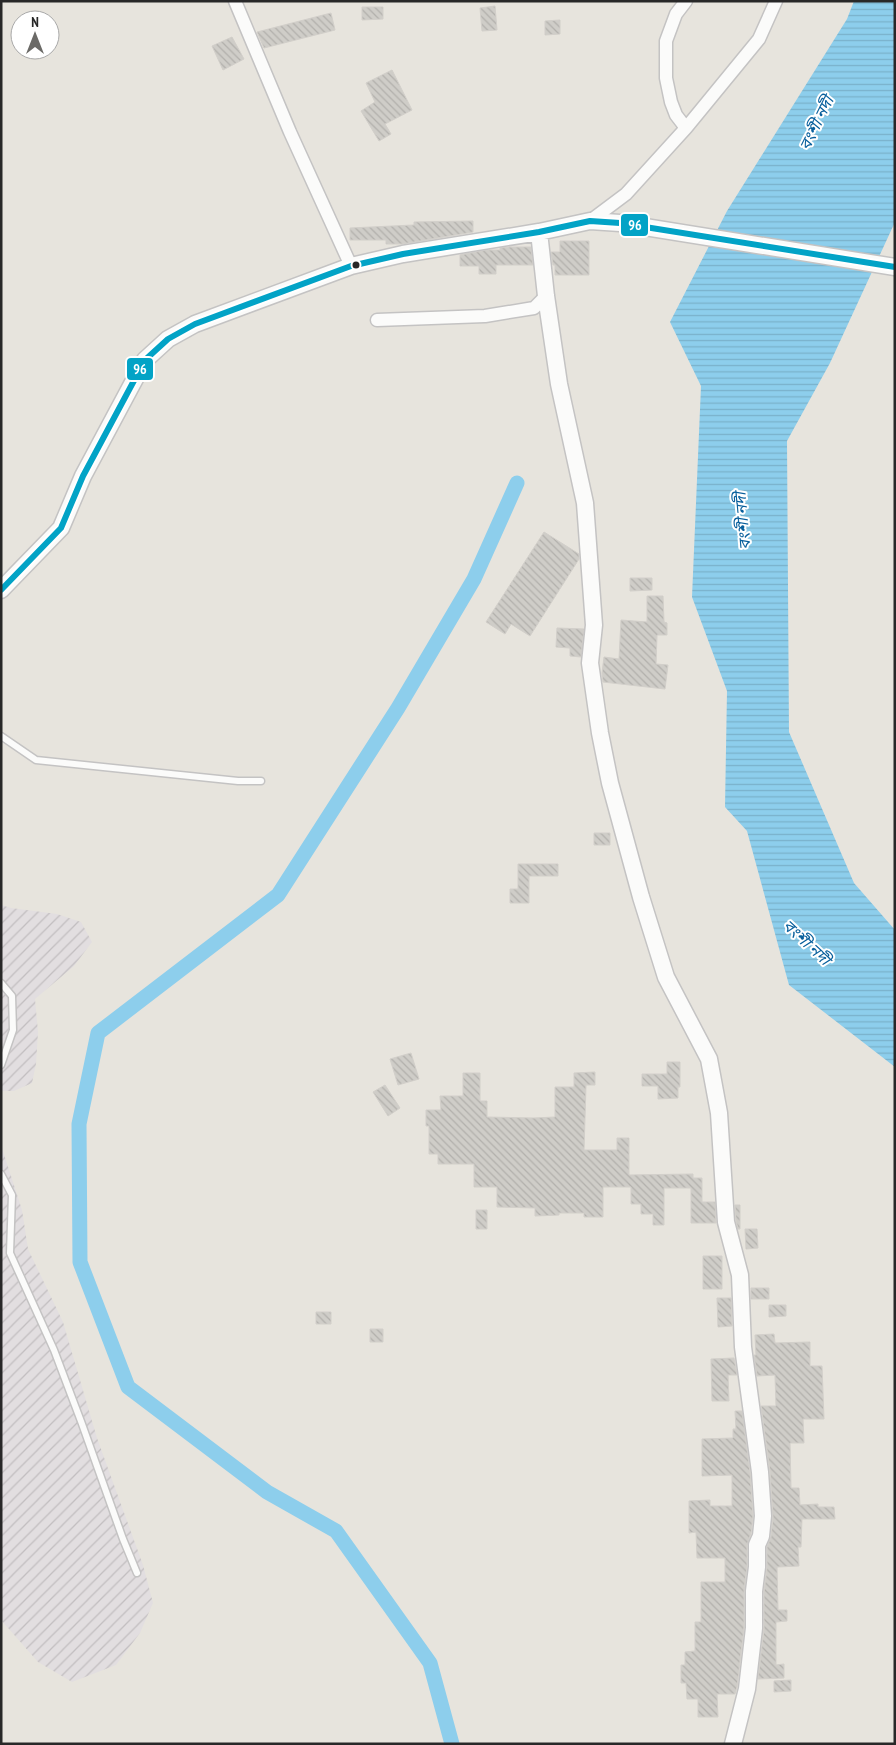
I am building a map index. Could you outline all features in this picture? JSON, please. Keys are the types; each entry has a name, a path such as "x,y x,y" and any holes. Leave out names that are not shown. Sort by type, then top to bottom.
{"street":[{"path":"235,1 290,132 351,266"},
{"path":"686,1 676,14 666,41 666,78 676,115 686,128"},
{"path":"590,221 626,194 686,128 759,39 776,1"},
{"path":"1,590 61,528 83,476 145,360 168,339 195,324 351,266 403,254 539,232 590,221 620,223 895,267"},
{"path":"539,232 559,384 585,503 594,626 590,663 600,733 610,783 640,897 666,977 709,1059 719,1113 726,1222 740,1275 743,1347 760,1472 763,1516 761,1536 756,1545 757,1567 754,1591 754,1628 748,1680 733,1744"},
{"path":"377,320 485,316 534,308 546,296"}],"lane":[{"path":"1,736 36,760 218,779 261,781"},
{"path":"1,983 12,996 13,1030 1,1065"},
{"path":"1,1174 12,1195 10,1253 54,1350 137,1573"}],"shaded area":[{"path":"1,905 57,914 81,922 92,942 74,966 35,999 38,1032 36,1064 32,1083 14,1091 1,1091"},
{"path":"1,1145 22,1210 28,1249 63,1322 97,1438 143,1565 153,1603 140,1633 116,1665 72,1682 38,1662 1,1620"}],"water":[{"name":"বংশী নদী","path":"854,1 895,1 895,222 830,363 787,441 789,732 854,883 895,930 895,1067 789,985 747,831 725,807 727,691 692,597 701,386 670,322 727,211 847,19"}],"building":[{"path":"495,6 497,30 482,31 480,8"},
{"path":"362,7 383,7 383,19 362,20"},
{"path":"331,13 335,30 264,48 257,32"},
{"path":"560,20 560,34 545,35 545,21"},
{"path":"232,37 244,59 223,70 212,46"},
{"path":"392,70 412,110 385,124 391,134 379,141 361,111 375,102 366,83"},
{"path":"473,221 473,232 402,244 386,244 386,240 350,240 350,228 414,225 414,222"},
{"path":"560,241 589,241 589,275 555,275 555,265 553,265 551,252 560,252"},
{"path":"510,247 531,247 533,265 496,265 496,274 479,274 479,266 460,266 460,255"},
{"path":"544,532 579,554 579,559 530,636 511,624 505,634 486,622"},
{"path":"630,578 652,578 652,590 630,591"},
{"path":"647,596 663,596 664,622 667,623 667,635 657,635 656,664 668,665 665,689 603,682 604,657 619,659 621,620 647,622"},
{"path":"557,628 584,629 581,657 570,656 570,648 556,647"},
{"path":"594,833 610,833 610,845 594,845"},
{"path":"518,864 558,864 558,876 529,876 529,903 510,903 510,889 518,889"},
{"path":"411,1053 419,1079 398,1085 390,1059"},
{"path":"667,1062 680,1062 678,1098 658,1099 658,1086 642,1086 642,1074 667,1074"},
{"path":"595,1072 595,1085 586,1085 584,1150 617,1150 617,1138 629,1138 629,1175 693,1174 693,1178 702,1178 702,1202 715,1202 716,1223 691,1223 691,1188 664,1188 664,1225 653,1225 653,1214 641,1214 641,1204 631,1204 631,1187 603,1187 603,1217 584,1217 584,1213 559,1213 559,1215 535,1216 535,1208 497,1207 497,1187 474,1187 474,1164 438,1164 438,1154 429,1154 429,1126 426,1126 426,1110 441,1110 440,1096 463,1096 463,1073 480,1073 480,1101 487,1101 487,1117 534,1118 555,1117 555,1087 574,1087 574,1073"},
{"path":"385,1085 400,1108 388,1116 373,1092"},
{"path":"735,1205 740,1205 740,1229 738,1229 736,1220"},
{"path":"476,1210 487,1210 487,1229 476,1229"},
{"path":"745,1229 757,1229 758,1248 746,1249"},
{"path":"703,1256 722,1256 722,1289 703,1289"},
{"path":"751,1288 769,1288 769,1299 751,1299"},
{"path":"717,1298 731,1298 732,1326 718,1327"},
{"path":"769,1305 786,1305 786,1316 769,1317"},
{"path":"316,1312 331,1312 331,1324 316,1324"},
{"path":"370,1329 383,1329 383,1342 370,1342"},
{"path":"774,1334 775,1343 810,1342 810,1366 822,1366 824,1419 803,1419 804,1443 790,1443 791,1488 799,1488 800,1505 818,1504 818,1507 834,1507 835,1519 802,1519 801,1547 798,1547 799,1566 777,1567 778,1610 787,1610 787,1621 776,1622 776,1665 784,1664 784,1678 758,1679 764,1629 767,1547 771,1537 773,1517 770,1471 761,1406 776,1406 775,1375 757,1376 754,1355 756,1355 755,1335"},
{"path":"734,1358 737,1375 728,1375 729,1401 712,1401 711,1359"},
{"path":"735,1411 742,1411 753,1516 747,1545 744,1627 737,1687 735,1694 717,1694 718,1717 698,1717 698,1699 687,1699 686,1683 681,1683 681,1665 685,1665 685,1652 695,1651 695,1622 701,1622 701,1582 725,1582 725,1558 697,1558 696,1532 689,1533 689,1501 710,1500 710,1506 732,1506 732,1475 702,1476 702,1439 733,1438 733,1429 736,1429"},
{"path":"791,1680 791,1691 774,1692 774,1681"}],"waterway":[{"path":"452,1744 430,1663 336,1531 267,1492 128,1387 80,1262 79,1124 98,1033 278,895 398,708 474,579 517,483"}],"transit line":[{"name":"96","path":"1,590 61,528 83,476 145,360 168,339 195,324 351,266 403,254 539,232 590,221 620,223 895,267"}]}
